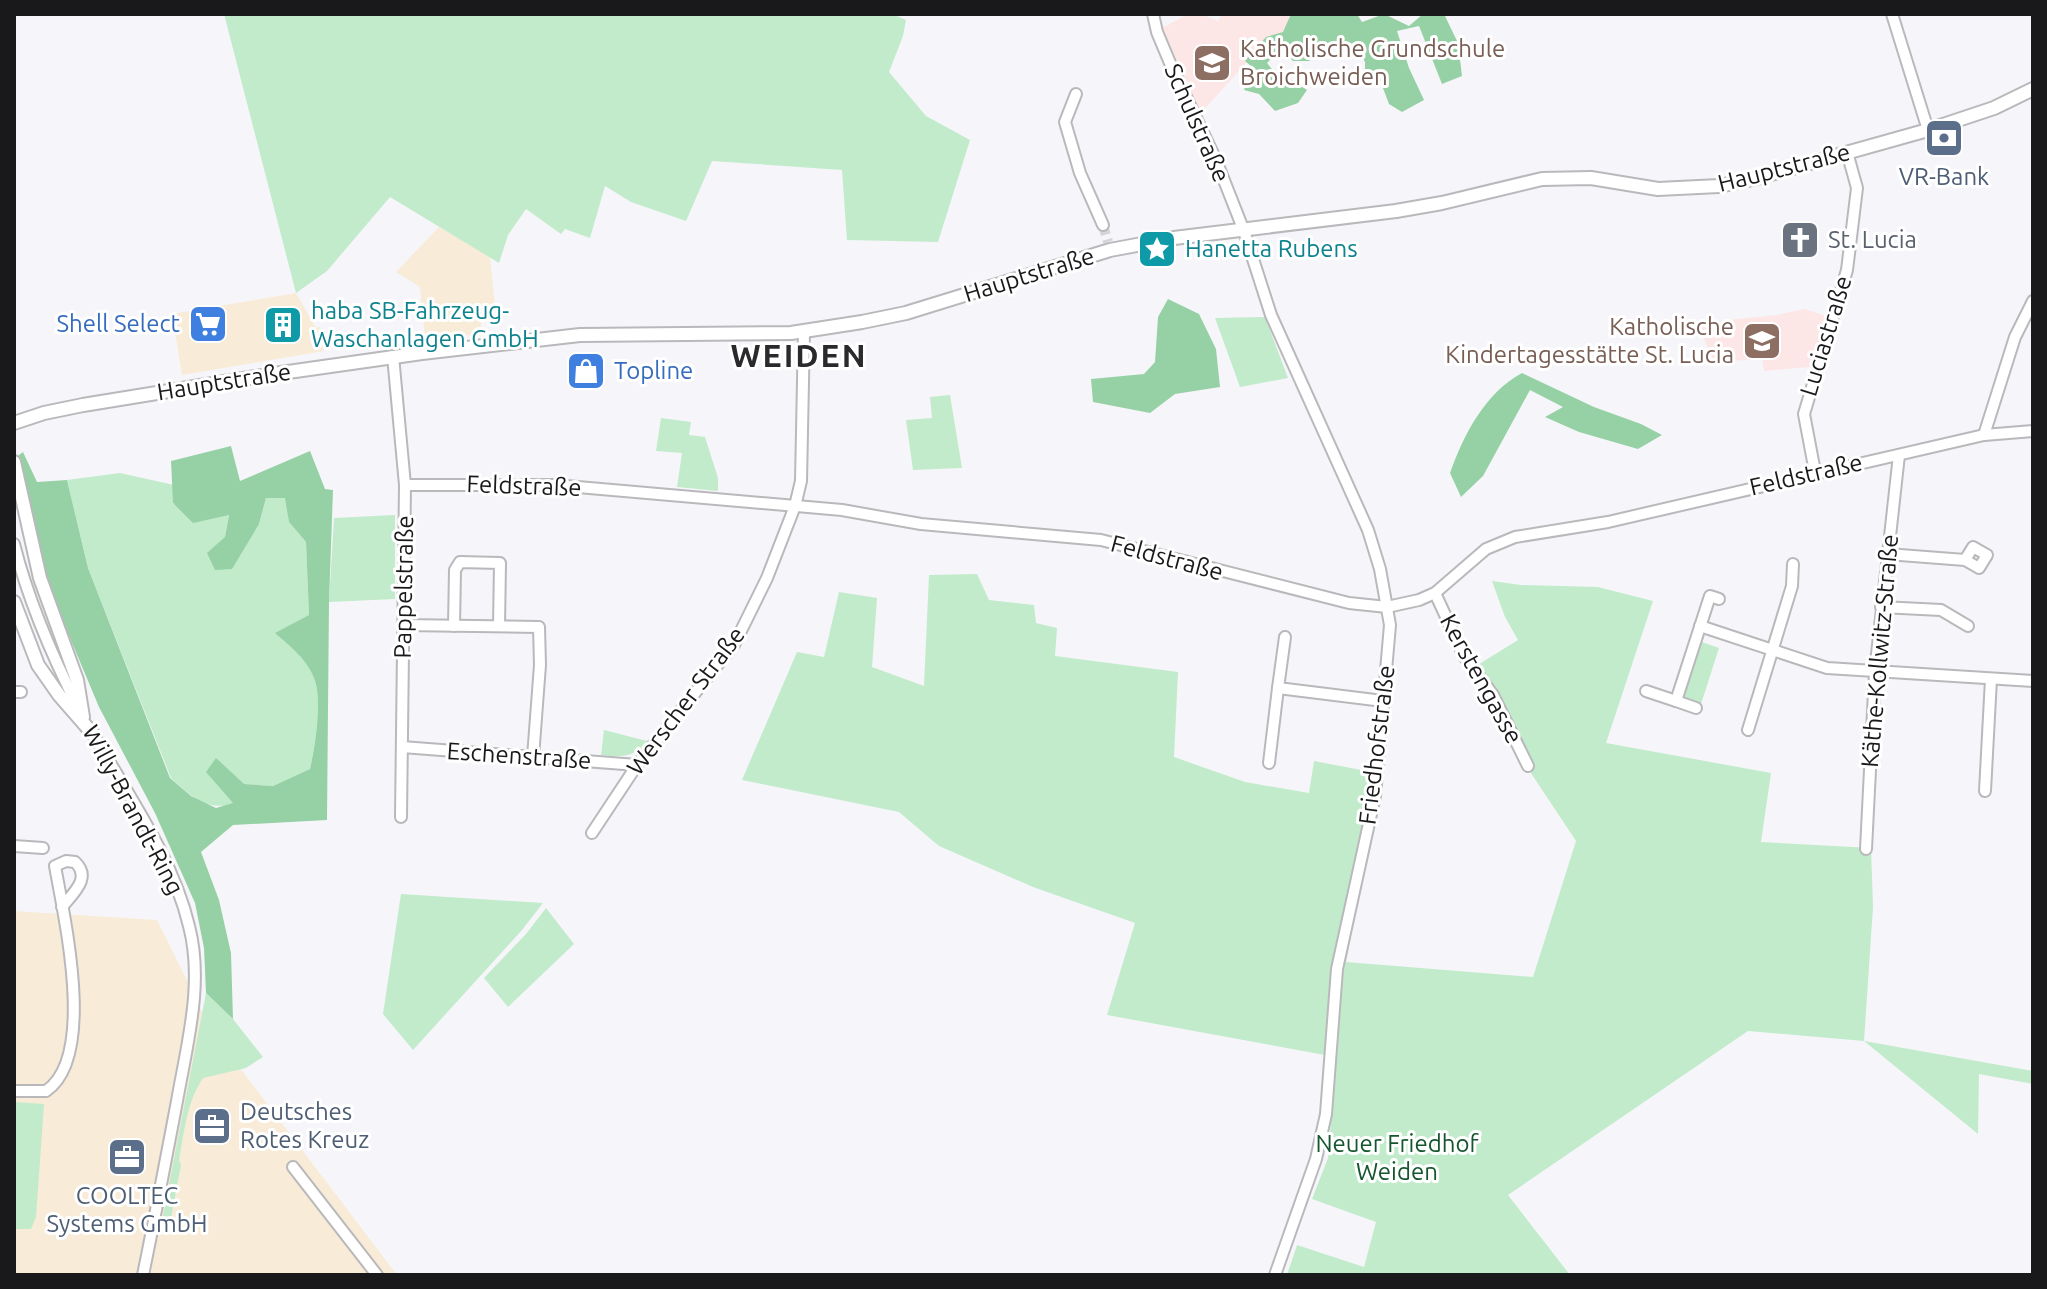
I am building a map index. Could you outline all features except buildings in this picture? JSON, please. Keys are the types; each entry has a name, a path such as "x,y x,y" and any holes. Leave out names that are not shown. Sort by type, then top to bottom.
{"main road":[{"name":"Hauptstraße","path":"14,423 83,405 393,356 580,335 804,331 906,313 1109,246 1244,231 1442,203 1552,178 1591,178 1658,189 1719,186 1928,130 1994,108 2033,89"},
{"path":"14,462 40,578 77,680 83,717"},
{"path":"14,602 38,665 93,734"}],"street":[{"name":"Schulstraße","path":"1153,14 1170,63 1216,160 1244,231"},
{"path":"1892,14 1928,130"},
{"path":"1076,94 1065,122 1080,173 1103,225"},
{"name":"Luciastraße","path":"1815,472 1804,414 1847,270 1857,188 1847,152"},
{"name":"Friedhofstraße","path":"1244,231 1271,315 1377,554 1390,625 1375,796 1337,969 1326,1114 1316,1159 1275,1275"},
{"path":"1984,435 2015,337 2033,301"},
{"name":"Werscher Straße","path":"592,833 637,765 735,643 767,578 795,506 803,460 804,331"},
{"name":"Pappelstraße","path":"393,356 405,485 401,817"},
{"name":"Feldstraße","path":"405,485 555,485 842,510 921,524 1101,540 1349,603 1387,607 1403,605 1435,593 1486,549 1515,537 1608,522 1984,435 2033,431"},
{"name":"Käthe-Kollwitz-Straße","path":"1866,849 1875,672 1899,455"},
{"name":"Willy-Brandt-Ring","path":"14,544 44,637 83,717 161,852 180,894 193,948 195,983 188,1038 143,1275"},
{"path":"1887,554 1965,560"},
{"path":"454,626 455,570 460,562 500,563 499,626"},
{"path":"1748,730 1792,586 1793,564"},
{"name":"Kerstengasse","path":"1435,593 1464,656 1493,695 1528,766"},
{"path":"1676,701 1710,596 1719,599"},
{"path":"1881,607 1941,610 1968,626"},
{"path":"403,625 539,627 540,665 533,757"},
{"path":"1700,626 1827,668 2031,679"},
{"path":"1269,763 1285,637"},
{"path":"1985,791 1991,679"},
{"path":"1278,688 1383,701"},
{"path":"1646,691 1696,708"},
{"name":"Eschenstraße","path":"402,747 637,765"},
{"path":"14,846 43,848"},
{"path":"14,1091 46,1091 56,1082 67,1059 75,1006 62,907"},
{"path":"293,1167 377,1275"}],"shaded area":[{"name":"Katholische Grundschule Broichweiden","path":"1188,14 1201,14 1218,21 1222,14 1330,14 1267,40 1201,113 1162,28"},
{"path":"439,227 490,257 495,307 479,309 482,334 425,339 420,287 396,272"},
{"path":"296,293 316,328 320,327 324,351 182,375 172,314"},
{"name":"Katholische Kindertagesstätte St. Lucia","path":"1804,309 1827,316 1810,367 1764,371 1762,359 1714,362 1697,323 1777,315"},
{"path":"14,911 157,920 212,1031 397,1275 14,1275"}],"green space":[{"path":"224,14 892,14 906,20 889,72 926,116 970,140 938,242 847,240 842,170 712,161 686,221 631,202 605,186 590,238 565,229 561,234 526,209 508,235 499,263 390,197 327,271 296,293"},
{"path":"1291,14 1357,14 1362,22 1384,14 1409,26 1423,14 1444,14 1458,43 1462,76 1442,84 1419,26 1397,31 1424,100 1402,112 1389,104 1378,75 1365,69 1365,62 1356,45 1335,42 1309,61 1293,61 1281,48 1267,63 1280,79 1292,80 1307,90 1298,103 1275,111 1259,94 1244,90 1252,67 1245,61 1266,37 1283,32"},
{"path":"1168,299 1199,314 1216,349 1220,387 1175,394 1150,413 1093,402 1091,379 1144,374 1155,362 1158,317"},
{"path":"1265,317 1288,378 1240,387 1215,318"},
{"path":"1522,373 1662,435 1638,449 1579,432 1545,417 1563,407 1530,390 1483,476 1461,497 1450,473 1462,444 1487,403"},
{"path":"950,395 962,468 913,470 906,420 932,418 930,397"},
{"path":"661,418 691,422 689,435 705,437 718,478 718,491 677,487 682,453 656,451"},
{"path":"231,446 240,481 310,451 325,489 333,490 327,820 233,825 201,852 219,900 231,953 233,1019 206,993 204,948 195,903 155,813 99,707 49,588 19,455 23,452 37,482 67,480 88,568 170,778 191,796 216,808 233,803 206,772 216,758 244,784 273,786 310,769 318,713 317,690 312,674 298,654 275,633 309,615 306,542 289,522 285,498 266,498 259,524 232,569 215,570 207,553 225,537 229,515 193,523 173,503 171,461"},
{"path":"120,473 174,485 173,504 229,514 225,537 259,524 266,498 286,498 289,522 306,542 309,615 276,633 304,661 315,681 318,713 310,769 273,786 244,784 234,804 224,806 200,801 171,778 88,568 67,480"},
{"path":"395,515 395,599 329,602 334,518"},
{"name":"Neuer Friedhof Weiden","path":"977,574 989,600 1034,605 1036,623 1057,628 1055,656 1178,672 1174,757 1245,782 1309,793 1314,761 1382,774 1346,962 1533,977 1576,841 1513,746 1492,702 1468,671 1518,640 1505,617 1492,581 1598,587 1653,601 1606,743 1771,773 1761,842 1871,848 1873,907 1864,1041 1748,1031 1508,1195 1570,1275 1287,1275 1297,1245 1364,1267 1376,1222 1312,1199 1328,1158 1336,1057 1107,1015 1135,923 1033,887 939,846 899,812 742,780 797,652 824,657 839,592 877,598 872,667 924,686 929,575"},
{"path":"1699,641 1719,648 1701,704 1685,699 1682,693"},
{"path":"604,730 647,741 637,751 627,755 601,755"},
{"path":"401,894 543,903 413,1050 383,1014"},
{"path":"546,908 574,944 508,1007 484,978"},
{"path":"206,993 233,1019 263,1057 246,1068 203,1078 190,1107 185,1128 170,1223 162,1221"},
{"path":"1864,1041 2033,1071 2033,1084 1979,1074 1978,1134"},
{"path":"14,1102 44,1104 36,1217 31,1229 14,1229"}],"tunnel":[{"path":"1103,225 1108,242"}],"place":[{"name":"Katholische Grundschule Broichweiden","path":"1212,63"},
{"name":"VR-Bank","path":"1944,138"},
{"name":"St. Lucia","path":"1800,240"},
{"name":"Hanetta Rubens","path":"1157,249"},
{"name":"Shell Select","path":"208,324"},
{"name":"haba SB-Fahrzeug- Waschanlagen GmbH","path":"283,325"},
{"name":"Katholische Kindertagesstätte St. Lucia","path":"1762,341"},
{"name":"Topline","path":"586,371"},
{"name":"Deutsches Rotes Kreuz","path":"212,1126"},
{"name":"COOLTEC Systems GmbH","path":"127,1157"}],"district":[{"name":"WEIDEN","path":"799,356"}]}
